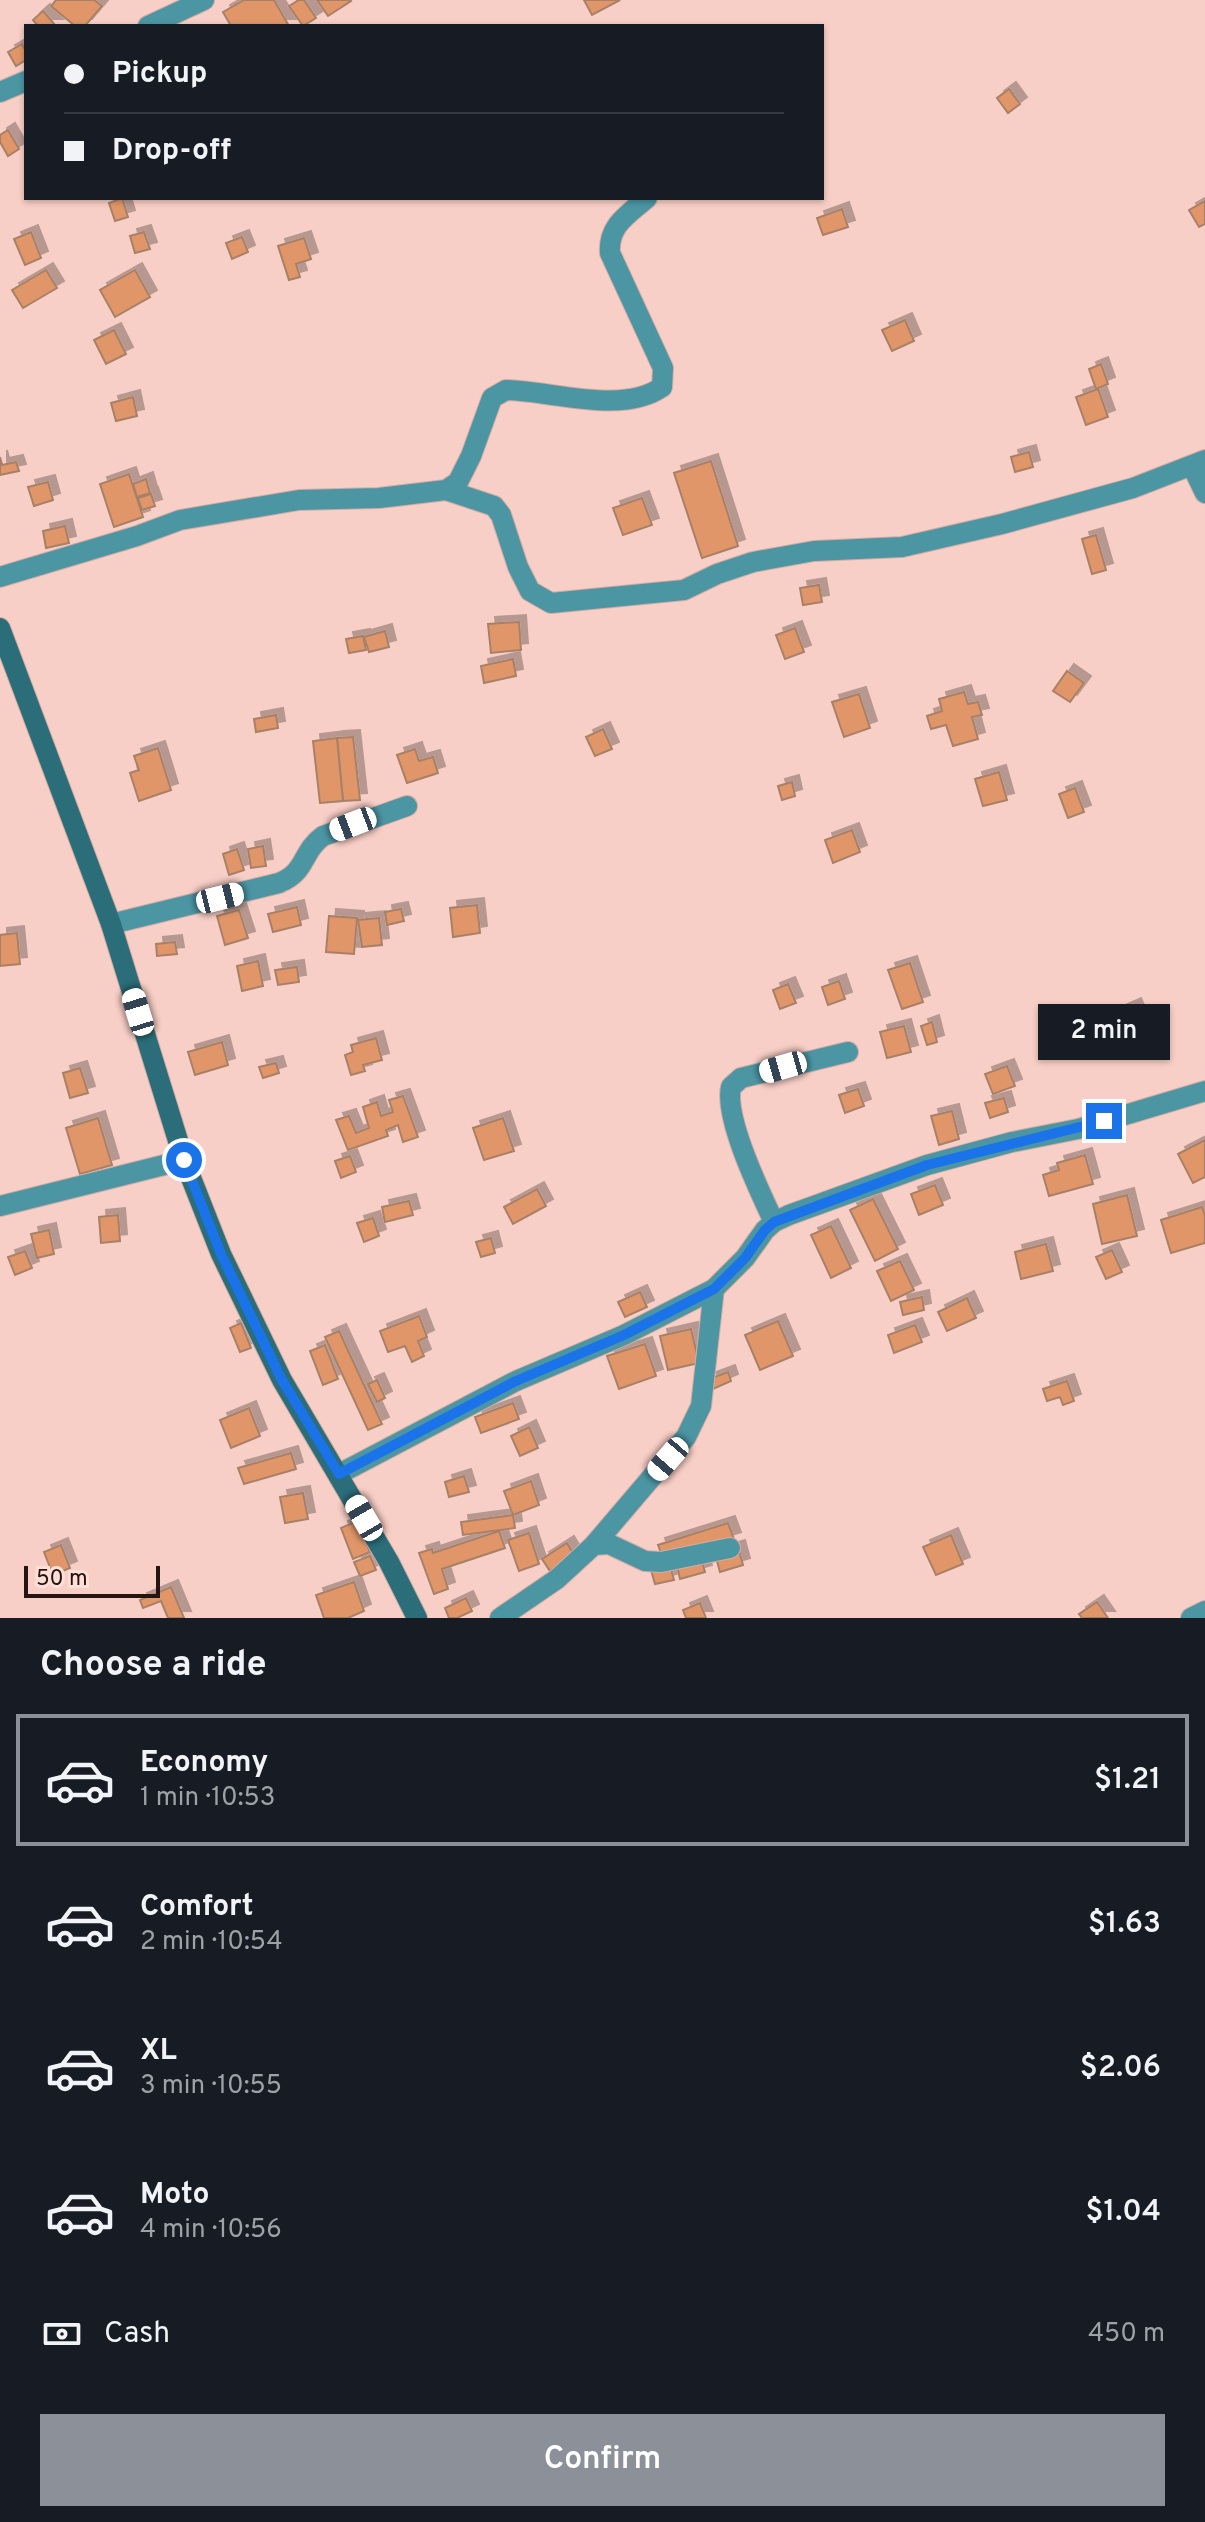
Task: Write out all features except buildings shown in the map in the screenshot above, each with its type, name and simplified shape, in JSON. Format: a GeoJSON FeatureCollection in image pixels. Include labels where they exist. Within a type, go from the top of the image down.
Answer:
{"type":"FeatureCollection","features":[{"type":"Feature","properties":{"kind":"main road"},"geometry":{"type":"LineString","coordinates":[[0,628],[111,924],[184,1160],[221,1254],[282,1380],[389,1562],[417,1618]]}},
{"type":"Feature","properties":{"kind":"street"},"geometry":{"type":"LineString","coordinates":[[152,24],[204,0]]}},
{"type":"Feature","properties":{"kind":"street"},"geometry":{"type":"LineString","coordinates":[[0,92],[24,82]]}},
{"type":"Feature","properties":{"kind":"street"},"geometry":{"type":"LineString","coordinates":[[446,490],[458,482],[492,398],[506,390],[610,400],[637,399],[662,387],[663,368],[610,253],[609,240],[616,225],[645,200]]}},
{"type":"Feature","properties":{"kind":"street"},"geometry":{"type":"LineString","coordinates":[[0,577],[180,520],[299,500],[379,498],[446,490],[494,506],[501,515],[518,567],[530,591],[551,603],[684,590],[717,574],[753,562],[814,551],[902,547],[1118,492],[1198,463],[1205,493]]}},
{"type":"Feature","properties":{"kind":"street"},"geometry":{"type":"LineString","coordinates":[[111,924],[279,883],[297,874],[313,843],[323,836],[407,806]]}},
{"type":"Feature","properties":{"kind":"street"},"geometry":{"type":"LineString","coordinates":[[774,1222],[744,1152],[729,1104],[731,1087],[741,1078],[848,1052]]}},
{"type":"Feature","properties":{"kind":"street"},"geometry":{"type":"LineString","coordinates":[[339,1474],[516,1381],[624,1335],[714,1289],[745,1258],[774,1222],[927,1165],[1012,1142],[1078,1129],[1205,1091]]}},
{"type":"Feature","properties":{"kind":"street"},"geometry":{"type":"LineString","coordinates":[[0,1206],[184,1160]]}},
{"type":"Feature","properties":{"kind":"street"},"geometry":{"type":"LineString","coordinates":[[500,1618],[557,1579],[594,1545],[686,1437],[701,1406],[714,1289]]}},
{"type":"Feature","properties":{"kind":"street"},"geometry":{"type":"LineString","coordinates":[[594,1545],[609,1544],[645,1561],[661,1562],[730,1548]]}},
{"type":"Feature","properties":{"kind":"street"},"geometry":{"type":"LineString","coordinates":[[1191,1618],[1205,1611]]}},
{"type":"Feature","properties":{"kind":"route"},"geometry":{"type":"LineString","coordinates":[[184,1160],[221,1254],[282,1380],[339,1474],[516,1381],[624,1335],[714,1289],[745,1258],[765,1230],[789,1215],[927,1165],[1104,1121]]}}]}
